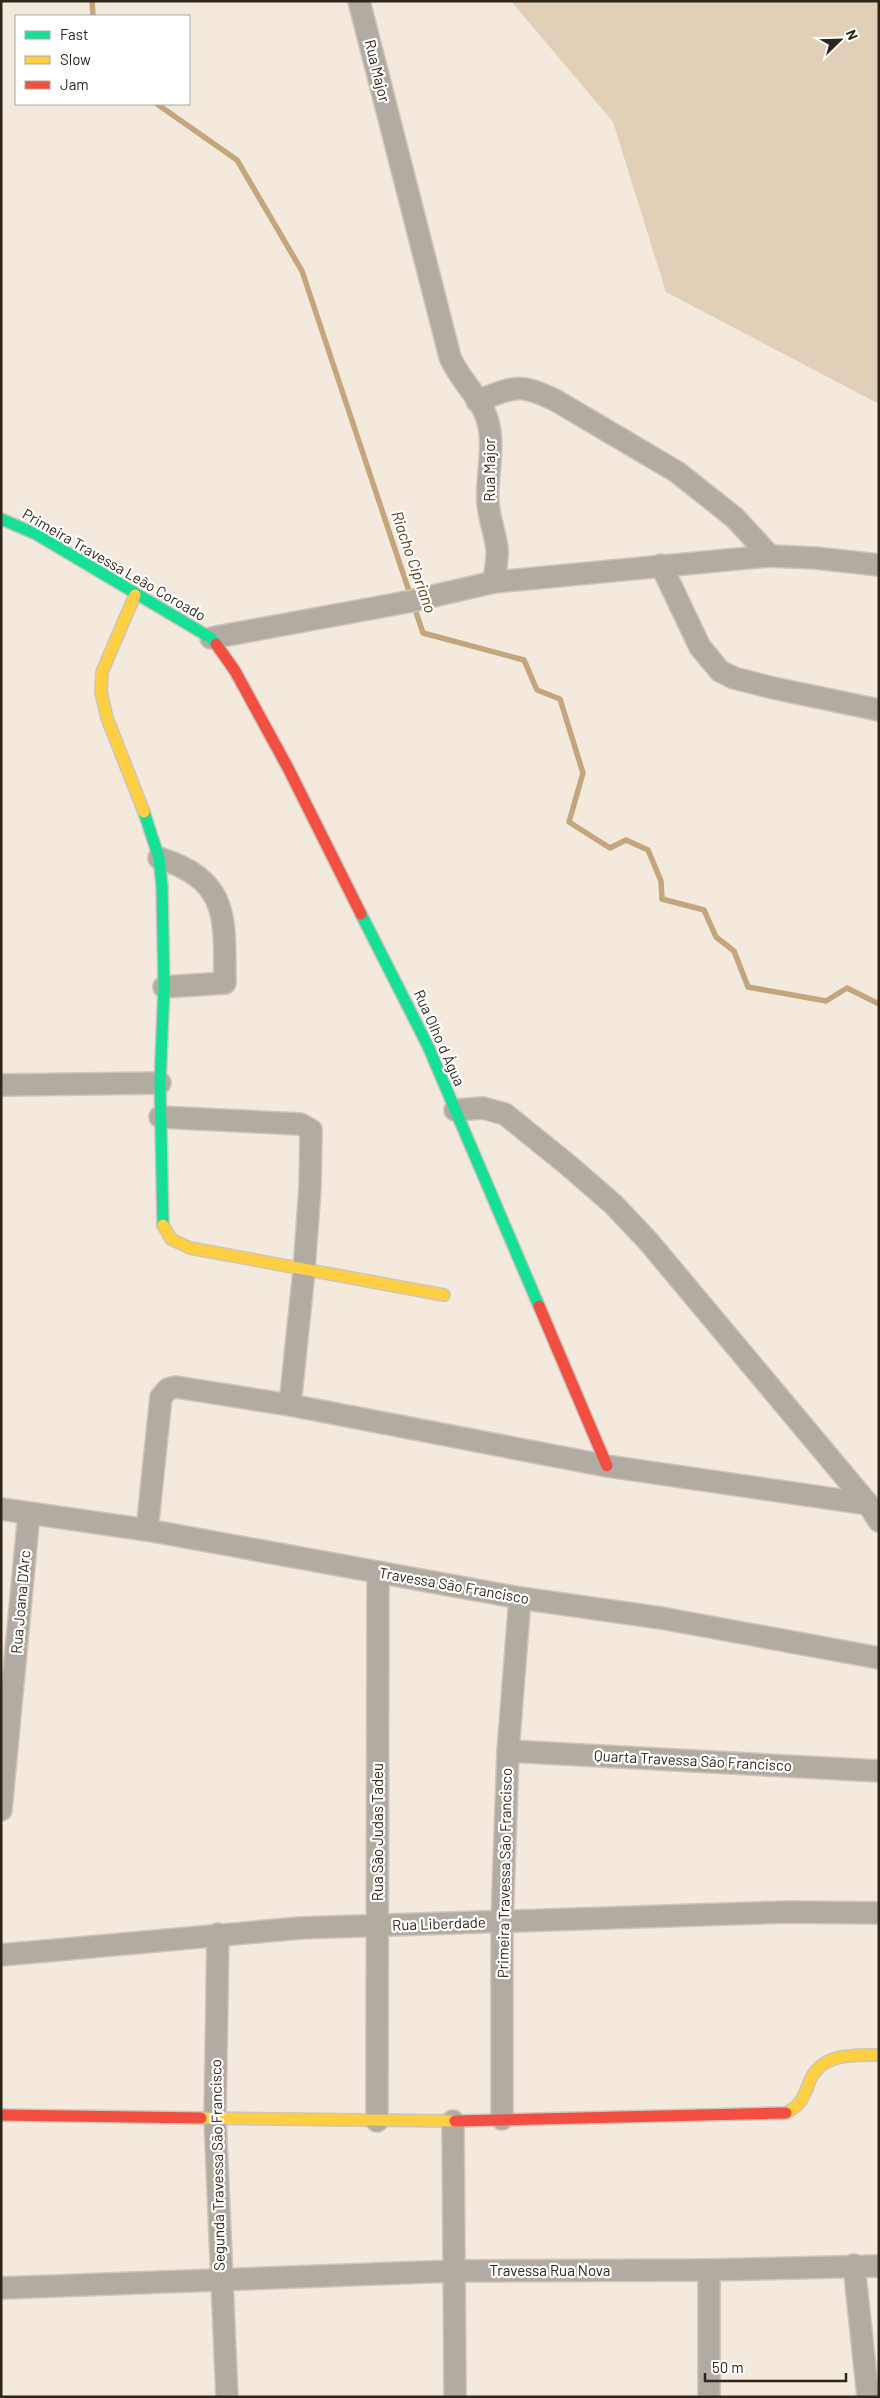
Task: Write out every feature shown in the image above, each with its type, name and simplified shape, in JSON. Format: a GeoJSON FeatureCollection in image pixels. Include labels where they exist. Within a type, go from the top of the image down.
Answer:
{"type":"FeatureCollection","features":[{"type":"Feature","properties":{"kind":"street","name":"Rua Major"},"geometry":{"type":"LineString","coordinates":[[359,1],[450,357],[456,371],[477,400],[488,421],[492,440],[488,462],[488,504],[497,550],[494,582]]}},
{"type":"Feature","properties":{"kind":"street"},"geometry":{"type":"LineString","coordinates":[[477,400],[515,386],[537,391],[555,400],[677,472],[735,518],[770,556]]}},
{"type":"Feature","properties":{"kind":"street","name":"Primeira Travessa Leão Coroado"},"geometry":{"type":"LineString","coordinates":[[1,519],[36,534],[211,638]]}},
{"type":"Feature","properties":{"kind":"street"},"geometry":{"type":"LineString","coordinates":[[211,638],[412,601],[494,582],[770,556],[815,558],[879,565]]}},
{"type":"Feature","properties":{"kind":"street"},"geometry":{"type":"LineString","coordinates":[[661,565],[700,647],[720,671],[734,678],[773,688],[879,710]]}},
{"type":"Feature","properties":{"kind":"street"},"geometry":{"type":"LineString","coordinates":[[135,594],[102,672],[101,692],[107,718],[147,820],[159,858],[162,886],[164,986],[160,1083],[162,1221],[164,1232],[174,1244],[190,1248],[304,1271],[444,1295]]}},
{"type":"Feature","properties":{"kind":"street","name":"Rua Olho d Água"},"geometry":{"type":"LineString","coordinates":[[211,638],[235,671],[288,768],[404,997],[455,1110],[607,1466]]}},
{"type":"Feature","properties":{"kind":"street"},"geometry":{"type":"LineString","coordinates":[[159,858],[190,871],[203,881],[216,896],[221,908],[224,929],[225,983],[164,986]]}},
{"type":"Feature","properties":{"kind":"street"},"geometry":{"type":"LineString","coordinates":[[3,1085],[160,1083]]}},
{"type":"Feature","properties":{"kind":"street"},"geometry":{"type":"LineString","coordinates":[[455,1110],[483,1108],[505,1114],[613,1204],[648,1241],[873,1512]]}},
{"type":"Feature","properties":{"kind":"street"},"geometry":{"type":"LineString","coordinates":[[160,1117],[300,1124],[309,1127],[312,1145],[304,1271],[290,1405]]}},
{"type":"Feature","properties":{"kind":"street"},"geometry":{"type":"LineString","coordinates":[[147,1530],[161,1398],[168,1389],[188,1388],[290,1405],[607,1466],[873,1512]]}},
{"type":"Feature","properties":{"kind":"street","name":"Travessa São Francisco"},"geometry":{"type":"LineString","coordinates":[[1,1509],[147,1530],[520,1598],[661,1618],[879,1658]]}},
{"type":"Feature","properties":{"kind":"street","name":"Rua Joana D'Arc"},"geometry":{"type":"LineString","coordinates":[[1,1810],[29,1513]]}},
{"type":"Feature","properties":{"kind":"street","name":"Rua São Judas Tadeu"},"geometry":{"type":"LineString","coordinates":[[377,2121],[378,1572]]}},
{"type":"Feature","properties":{"kind":"street","name":"Primeira Travessa São Francisco"},"geometry":{"type":"LineString","coordinates":[[502,2119],[502,1922],[508,1751],[520,1598]]}},
{"type":"Feature","properties":{"kind":"street","name":"Quarta Travessa São Francisco"},"geometry":{"type":"LineString","coordinates":[[508,1751],[879,1771]]}},
{"type":"Feature","properties":{"kind":"street","name":"Rua Liberdade"},"geometry":{"type":"LineString","coordinates":[[1,1955],[218,1934],[378,1925],[788,1912],[879,1913]]}},
{"type":"Feature","properties":{"kind":"street","name":"Segunda Travessa São Francisco"},"geometry":{"type":"LineString","coordinates":[[218,1934],[215,2119],[220,2278],[227,2397]]}},
{"type":"Feature","properties":{"kind":"street"},"geometry":{"type":"LineString","coordinates":[[1,2115],[453,2121],[783,2114],[792,2111],[800,2104],[812,2075],[826,2061],[854,2055],[879,2055]]}},
{"type":"Feature","properties":{"kind":"street"},"geometry":{"type":"LineString","coordinates":[[453,2121],[455,2397]]}},
{"type":"Feature","properties":{"kind":"street"},"geometry":{"type":"LineString","coordinates":[[854,2265],[868,2397]]}},
{"type":"Feature","properties":{"kind":"street","name":"Travessa Rua Nova"},"geometry":{"type":"LineString","coordinates":[[1,2288],[220,2278],[454,2271],[709,2270],[854,2265],[879,2266]]}},
{"type":"Feature","properties":{"kind":"street"},"geometry":{"type":"LineString","coordinates":[[709,2270],[709,2397]]}},
{"type":"Feature","properties":{"kind":"shaded area"},"geometry":{"type":"Polygon","coordinates":[[[511,1],[879,1],[879,404],[666,292],[613,122],[511,1]]]}},
{"type":"Feature","properties":{"kind":"waterway","name":"Riacho Cipriano"},"geometry":{"type":"LineString","coordinates":[[92,1],[93,15]]}},
{"type":"Feature","properties":{"kind":"waterway","name":"Riacho Cipriano"},"geometry":{"type":"LineString","coordinates":[[158,105],[237,160],[302,271],[423,633],[524,660],[537,690],[560,699],[583,773],[569,822],[610,848],[626,840],[648,850],[661,881],[662,899],[704,910],[716,937],[734,951],[748,987],[826,1001],[847,988],[879,1004]]}},
{"type":"Feature","properties":{"kind":"traffic: fast"},"geometry":{"type":"LineString","coordinates":[[1,519],[36,534],[211,638],[216,644]]}},
{"type":"Feature","properties":{"kind":"traffic: fast"},"geometry":{"type":"LineString","coordinates":[[144,812],[159,858],[162,886],[164,987],[160,1083],[163,1225]]}},
{"type":"Feature","properties":{"kind":"traffic: fast"},"geometry":{"type":"LineString","coordinates":[[361,914],[428,1046],[539,1306]]}},
{"type":"Feature","properties":{"kind":"traffic: slow"},"geometry":{"type":"LineString","coordinates":[[135,595],[102,672],[101,692],[107,718],[144,812]]}},
{"type":"Feature","properties":{"kind":"traffic: slow"},"geometry":{"type":"LineString","coordinates":[[163,1225],[171,1239],[190,1248],[444,1295]]}},
{"type":"Feature","properties":{"kind":"traffic: slow"},"geometry":{"type":"LineString","coordinates":[[786,2113],[798,2104],[803,2097],[814,2073],[829,2061],[847,2056],[879,2055]]}},
{"type":"Feature","properties":{"kind":"traffic: slow"},"geometry":{"type":"LineString","coordinates":[[201,2118],[455,2121]]}},
{"type":"Feature","properties":{"kind":"traffic: jam"},"geometry":{"type":"LineString","coordinates":[[216,644],[235,671],[288,768],[361,914]]}},
{"type":"Feature","properties":{"kind":"traffic: jam"},"geometry":{"type":"LineString","coordinates":[[539,1306],[607,1466]]}},
{"type":"Feature","properties":{"kind":"traffic: jam"},"geometry":{"type":"LineString","coordinates":[[455,2121],[786,2113]]}},
{"type":"Feature","properties":{"kind":"traffic: jam"},"geometry":{"type":"LineString","coordinates":[[1,2115],[201,2118]]}}]}
